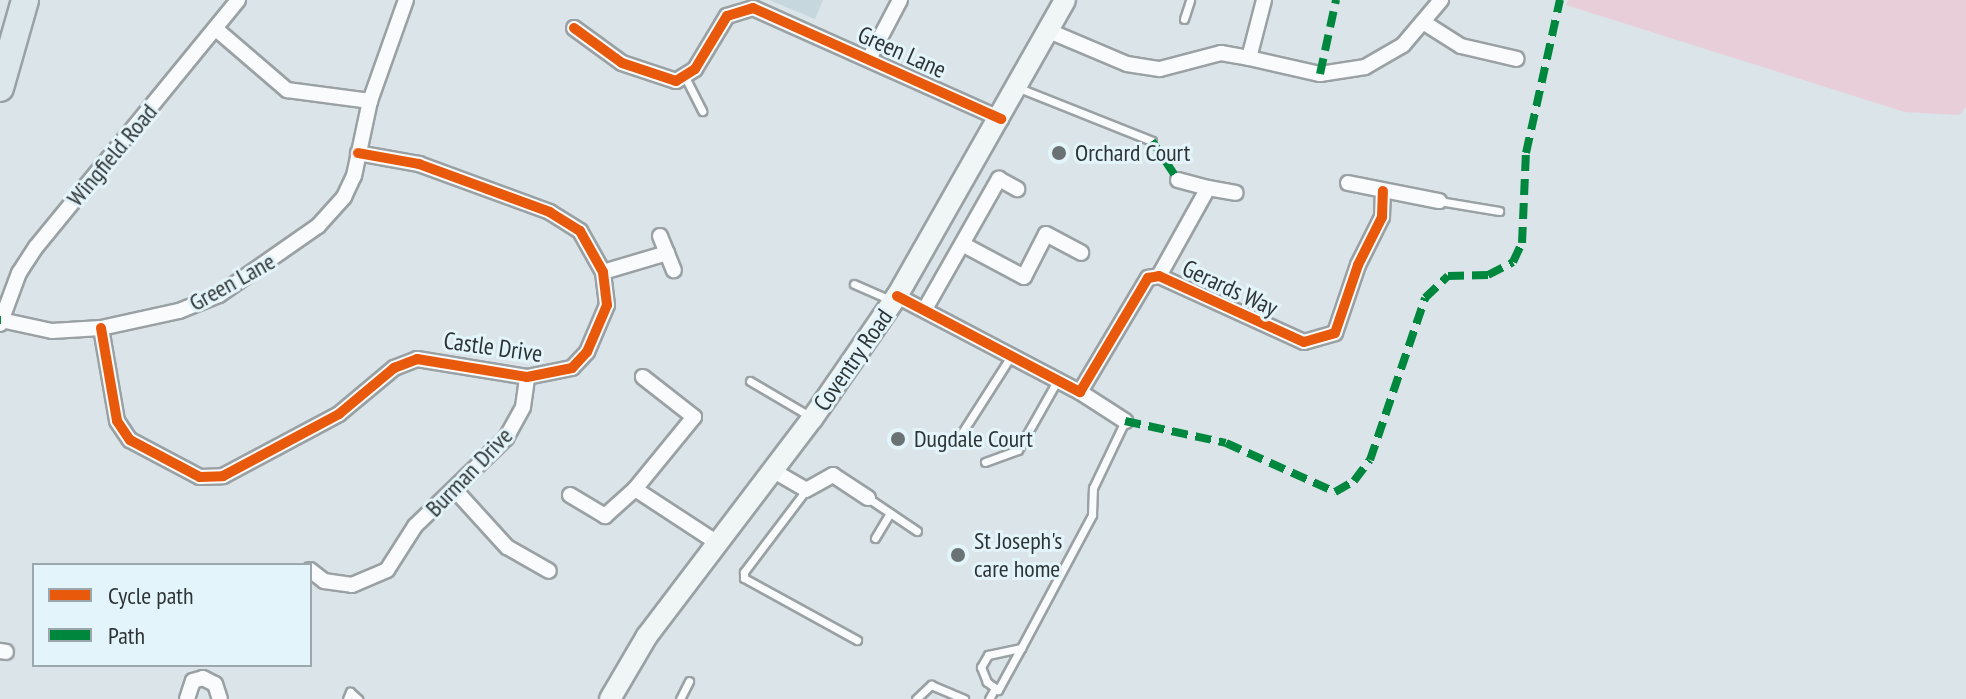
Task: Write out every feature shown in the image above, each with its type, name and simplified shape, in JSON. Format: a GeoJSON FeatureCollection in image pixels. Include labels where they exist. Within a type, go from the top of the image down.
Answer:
{"type":"FeatureCollection","features":[{"type":"Feature","properties":{"kind":"highway"},"geometry":{"type":"LineString","coordinates":[[0,88],[25,0]]}},
{"type":"Feature","properties":{"kind":"main road","name":"Coventry Road"},"geometry":{"type":"LineString","coordinates":[[610,699],[647,636],[812,419],[896,299],[1019,88],[1065,0]]}},
{"type":"Feature","properties":{"kind":"street","name":"Wingfield Road"},"geometry":{"type":"LineString","coordinates":[[0,322],[19,273],[36,247],[238,0]]}},
{"type":"Feature","properties":{"kind":"street","name":"Green Lane"},"geometry":{"type":"LineString","coordinates":[[0,322],[52,331],[101,328],[193,306],[281,255],[344,197],[370,101],[406,0]]}},
{"type":"Feature","properties":{"kind":"street"},"geometry":{"type":"LineString","coordinates":[[869,59],[900,0]]}},
{"type":"Feature","properties":{"kind":"street"},"geometry":{"type":"LineString","coordinates":[[1249,58],[1264,0]]}},
{"type":"Feature","properties":{"kind":"street"},"geometry":{"type":"LineString","coordinates":[[1049,31],[1127,64],[1160,69],[1221,53],[1320,74],[1365,67],[1403,45],[1441,0]]}},
{"type":"Feature","properties":{"kind":"street","name":"Green Lane"},"geometry":{"type":"LineString","coordinates":[[686,79],[727,16],[741,8],[753,8],[1001,119]]}},
{"type":"Feature","properties":{"kind":"street"},"geometry":{"type":"LineString","coordinates":[[1423,22],[1461,46],[1517,59]]}},
{"type":"Feature","properties":{"kind":"street"},"geometry":{"type":"LineString","coordinates":[[574,28],[593,46],[640,72],[686,79]]}},
{"type":"Feature","properties":{"kind":"street"},"geometry":{"type":"LineString","coordinates":[[216,29],[287,90],[370,101]]}},
{"type":"Feature","properties":{"kind":"street"},"geometry":{"type":"LineString","coordinates":[[593,46],[606,33]]}},
{"type":"Feature","properties":{"kind":"street","name":"Castle Drive"},"geometry":{"type":"LineString","coordinates":[[101,328],[117,421],[130,440],[200,477],[223,476],[326,421],[394,368],[417,359],[436,358],[527,377],[557,374],[587,352],[607,305],[603,272],[580,231],[550,212],[419,164],[358,153]]}},
{"type":"Feature","properties":{"kind":"street"},"geometry":{"type":"LineString","coordinates":[[925,309],[999,179],[1017,189]]}},
{"type":"Feature","properties":{"kind":"street"},"geometry":{"type":"LineString","coordinates":[[1178,180],[1236,193]]}},
{"type":"Feature","properties":{"kind":"street"},"geometry":{"type":"LineString","coordinates":[[1348,183],[1439,201]]}},
{"type":"Feature","properties":{"kind":"street"},"geometry":{"type":"LineString","coordinates":[[1159,276],[1208,188]]}},
{"type":"Feature","properties":{"kind":"street","name":"Gerards Way"},"geometry":{"type":"LineString","coordinates":[[1080,392],[1148,278],[1159,276],[1287,337],[1304,342],[1326,339],[1335,333],[1358,265],[1374,240],[1383,191]]}},
{"type":"Feature","properties":{"kind":"street"},"geometry":{"type":"LineString","coordinates":[[964,245],[1024,277],[1046,234],[1081,253]]}},
{"type":"Feature","properties":{"kind":"street"},"geometry":{"type":"LineString","coordinates":[[660,236],[674,270]]}},
{"type":"Feature","properties":{"kind":"street"},"geometry":{"type":"LineString","coordinates":[[603,272],[667,253]]}},
{"type":"Feature","properties":{"kind":"street"},"geometry":{"type":"LineString","coordinates":[[896,299],[925,309],[1080,392],[1125,421]]}},
{"type":"Feature","properties":{"kind":"street","name":"Burman Drive"},"geometry":{"type":"LineString","coordinates":[[312,572],[324,581],[352,585],[370,580],[387,570],[415,526],[456,491],[518,421],[527,377]]}},
{"type":"Feature","properties":{"kind":"street"},"geometry":{"type":"LineString","coordinates":[[570,495],[605,516],[635,489],[694,417],[643,377]]}},
{"type":"Feature","properties":{"kind":"street"},"geometry":{"type":"LineString","coordinates":[[772,470],[806,490],[833,475],[868,498]]}},
{"type":"Feature","properties":{"kind":"street"},"geometry":{"type":"LineString","coordinates":[[635,489],[716,542]]}},
{"type":"Feature","properties":{"kind":"street"},"geometry":{"type":"LineString","coordinates":[[456,491],[507,547],[549,571]]}},
{"type":"Feature","properties":{"kind":"street"},"geometry":{"type":"LineString","coordinates":[[187,699],[193,681],[203,678],[215,684],[220,699]]}},
{"type":"Feature","properties":{"kind":"lane"},"geometry":{"type":"LineString","coordinates":[[1184,19],[1190,0]]}},
{"type":"Feature","properties":{"kind":"lane"},"geometry":{"type":"LineString","coordinates":[[686,79],[702,111]]}},
{"type":"Feature","properties":{"kind":"lane"},"geometry":{"type":"LineString","coordinates":[[1019,88],[1152,141]]}},
{"type":"Feature","properties":{"kind":"lane"},"geometry":{"type":"LineString","coordinates":[[1439,201],[1499,211]]}},
{"type":"Feature","properties":{"kind":"lane"},"geometry":{"type":"LineString","coordinates":[[854,284],[896,299]]}},
{"type":"Feature","properties":{"kind":"lane"},"geometry":{"type":"LineString","coordinates":[[958,439],[1011,356]]}},
{"type":"Feature","properties":{"kind":"lane"},"geometry":{"type":"LineString","coordinates":[[750,381],[812,419]]}},
{"type":"Feature","properties":{"kind":"lane"},"geometry":{"type":"LineString","coordinates":[[985,462],[1018,450],[1057,381]]}},
{"type":"Feature","properties":{"kind":"lane"},"geometry":{"type":"LineString","coordinates":[[989,699],[1012,671],[1021,648],[1092,515],[1093,488],[1125,421]]}},
{"type":"Feature","properties":{"kind":"lane"},"geometry":{"type":"LineString","coordinates":[[806,490],[744,572],[744,578],[857,640]]}},
{"type":"Feature","properties":{"kind":"lane"},"geometry":{"type":"LineString","coordinates":[[868,498],[917,531]]}},
{"type":"Feature","properties":{"kind":"lane"},"geometry":{"type":"LineString","coordinates":[[875,538],[890,513]]}},
{"type":"Feature","properties":{"kind":"lane"},"geometry":{"type":"LineString","coordinates":[[995,688],[981,667],[988,655],[1021,648]]}},
{"type":"Feature","properties":{"kind":"lane"},"geometry":{"type":"LineString","coordinates":[[680,699],[689,681]]}},
{"type":"Feature","properties":{"kind":"lane"},"geometry":{"type":"LineString","coordinates":[[916,699],[931,685],[964,699]]}},
{"type":"Feature","properties":{"kind":"lane"},"geometry":{"type":"LineString","coordinates":[[347,699],[350,692],[358,699]]}},
{"type":"Feature","properties":{"kind":"shaded area"},"geometry":{"type":"Polygon","coordinates":[[[769,0],[823,0],[815,19],[769,0]]]}},
{"type":"Feature","properties":{"kind":"shaded area"},"geometry":{"type":"Polygon","coordinates":[[[1568,0],[1966,0],[1966,107],[1959,115],[1905,112],[1566,5],[1568,0]]]}},
{"type":"Feature","properties":{"kind":"marked path"},"geometry":{"type":"LineString","coordinates":[[1320,74],[1336,0]]}},
{"type":"Feature","properties":{"kind":"marked path"},"geometry":{"type":"LineString","coordinates":[[1125,421],[1226,443],[1335,492],[1354,481],[1370,460],[1425,298],[1448,276],[1488,275],[1513,262],[1522,243],[1526,153],[1560,0]]}},
{"type":"Feature","properties":{"kind":"marked path"},"geometry":{"type":"LineString","coordinates":[[1152,141],[1178,180]]}},
{"type":"Feature","properties":{"kind":"cycle path"},"geometry":{"type":"LineString","coordinates":[[574,28],[622,63],[676,81],[695,69],[727,16],[753,8],[1001,119]]}},
{"type":"Feature","properties":{"kind":"cycle path"},"geometry":{"type":"LineString","coordinates":[[101,328],[117,421],[130,440],[200,477],[223,476],[339,414],[394,368],[417,359],[527,377],[572,368],[587,352],[607,305],[603,272],[580,231],[550,212],[419,164],[358,153]]}},
{"type":"Feature","properties":{"kind":"cycle path"},"geometry":{"type":"LineString","coordinates":[[897,296],[1080,392],[1148,278],[1159,276],[1304,342],[1335,333],[1358,265],[1382,217],[1383,191]]}},
{"type":"Feature","properties":{"kind":"place","name":"Orchard Court"},"geometry":{"type":"Point","coordinates":[1059,153]}},
{"type":"Feature","properties":{"kind":"place","name":"Dugdale Court"},"geometry":{"type":"Point","coordinates":[898,439]}},
{"type":"Feature","properties":{"kind":"place","name":"St Joseph's care home"},"geometry":{"type":"Point","coordinates":[958,555]}}]}
